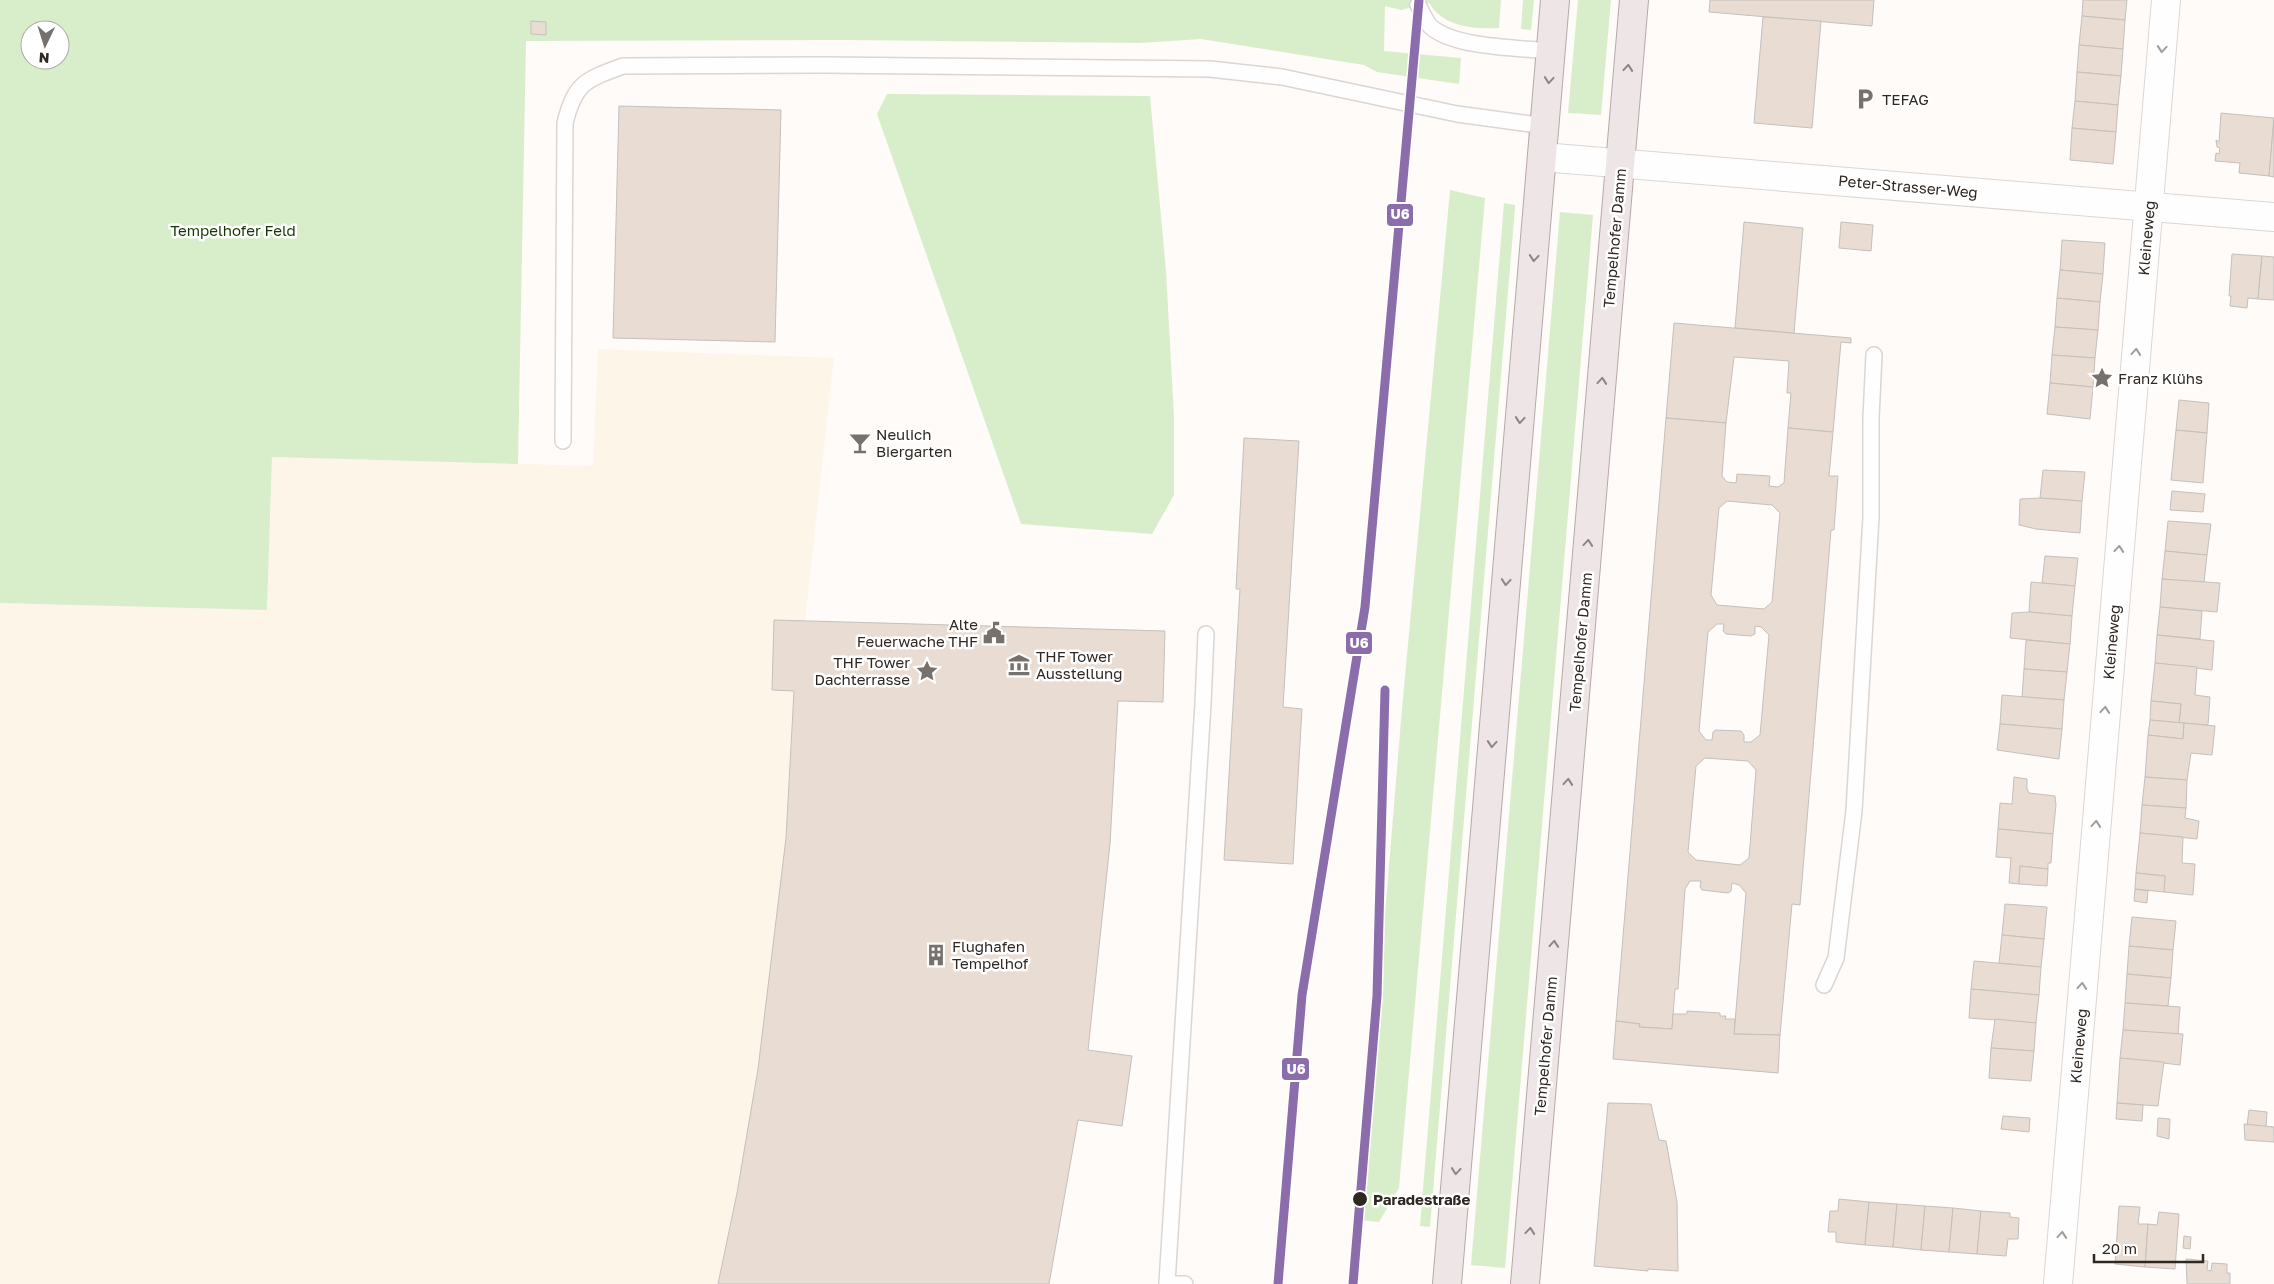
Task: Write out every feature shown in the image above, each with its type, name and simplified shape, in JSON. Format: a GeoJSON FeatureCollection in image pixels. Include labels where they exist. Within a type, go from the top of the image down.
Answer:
{"type":"FeatureCollection","features":[{"type":"Feature","properties":{"kind":"main road"},"geometry":{"type":"LineString","coordinates":[[1447,1284],[1555,0]]}},
{"type":"Feature","properties":{"kind":"main road","name":"Tempelhofer Damm"},"geometry":{"type":"LineString","coordinates":[[1525,1284],[1634,0]]}},
{"type":"Feature","properties":{"kind":"street","name":"Kleineweg"},"geometry":{"type":"LineString","coordinates":[[2058,1284],[2166,0]]}},
{"type":"Feature","properties":{"kind":"street","name":"Peter-Strasser-Weg"},"geometry":{"type":"LineString","coordinates":[[1542,157],[2274,217]]}},
{"type":"Feature","properties":{"kind":"lane"},"geometry":{"type":"LineString","coordinates":[[1418,5],[1429,25],[1443,35],[1461,42],[1551,51]]}},
{"type":"Feature","properties":{"kind":"lane"},"geometry":{"type":"LineString","coordinates":[[563,441],[564,123],[571,98],[592,77],[623,66],[824,64],[1210,69],[1282,77],[1457,114],[1545,126]]}},
{"type":"Feature","properties":{"kind":"lane"},"geometry":{"type":"LineString","coordinates":[[1824,985],[1836,958],[1854,811],[1871,517],[1870,418],[1874,354]]}},
{"type":"Feature","properties":{"kind":"lane"},"geometry":{"type":"LineString","coordinates":[[1185,1284],[1167,1283],[1206,634]]}},
{"type":"Feature","properties":{"kind":"shaded area"},"geometry":{"type":"Polygon","coordinates":[[[598,349],[834,358],[805,621],[774,620],[772,690],[794,691],[786,838],[758,1069],[737,1193],[718,1284],[0,1284],[0,603],[267,610],[272,457],[593,466],[598,349]]]}},
{"type":"Feature","properties":{"kind":"green space","name":"Tempelhofer Feld"},"geometry":{"type":"Polygon","coordinates":[[[0,0],[1501,0],[1499,28],[1469,27],[1451,22],[1435,11],[1429,3],[1401,10],[1385,6],[1384,51],[1461,58],[1459,84],[1377,72],[1364,65],[1201,39],[1139,43],[844,40],[526,41],[518,464],[272,457],[267,610],[0,603],[0,0]]]}},
{"type":"Feature","properties":{"kind":"green space"},"geometry":{"type":"Polygon","coordinates":[[[1523,0],[1534,0],[1531,30],[1521,29],[1523,0]]]}},
{"type":"Feature","properties":{"kind":"green space"},"geometry":{"type":"Polygon","coordinates":[[[1578,0],[1611,0],[1601,115],[1568,113],[1578,0]]]}},
{"type":"Feature","properties":{"kind":"green space"},"geometry":{"type":"Polygon","coordinates":[[[887,94],[1150,96],[1166,271],[1174,417],[1174,495],[1152,534],[1021,524],[877,114],[887,94]]]}},
{"type":"Feature","properties":{"kind":"green space"},"geometry":{"type":"Polygon","coordinates":[[[1450,190],[1485,198],[1399,1188],[1379,1222],[1360,1220],[1401,720],[1450,190]]]}},
{"type":"Feature","properties":{"kind":"green space"},"geometry":{"type":"Polygon","coordinates":[[[1504,203],[1515,205],[1515,208],[1430,1227],[1420,1226],[1504,203]]]}},
{"type":"Feature","properties":{"kind":"green space"},"geometry":{"type":"Polygon","coordinates":[[[1560,212],[1593,215],[1505,1268],[1471,1265],[1560,212]]]}},
{"type":"Feature","properties":{"kind":"building"},"geometry":{"type":"Polygon","coordinates":[[[1710,0],[1874,0],[1872,26],[1709,12],[1710,0]]]}},
{"type":"Feature","properties":{"kind":"building"},"geometry":{"type":"Polygon","coordinates":[[[2083,0],[2127,0],[2125,20],[2082,16],[2083,0]]]}},
{"type":"Feature","properties":{"kind":"building"},"geometry":{"type":"Polygon","coordinates":[[[2082,16],[2125,20],[2123,49],[2079,45],[2082,16]]]}},
{"type":"Feature","properties":{"kind":"building"},"geometry":{"type":"Polygon","coordinates":[[[1763,17],[1821,21],[1812,128],[1754,123],[1763,17]]]}},
{"type":"Feature","properties":{"kind":"building"},"geometry":{"type":"Polygon","coordinates":[[[531,21],[546,22],[546,35],[531,34],[531,21]]]}},
{"type":"Feature","properties":{"kind":"building"},"geometry":{"type":"Polygon","coordinates":[[[2079,45],[2123,49],[2121,76],[2077,72],[2079,45]]]}},
{"type":"Feature","properties":{"kind":"building"},"geometry":{"type":"Polygon","coordinates":[[[2077,72],[2121,76],[2118,105],[2075,101],[2077,72]]]}},
{"type":"Feature","properties":{"kind":"building"},"geometry":{"type":"Polygon","coordinates":[[[2075,101],[2118,105],[2116,132],[2072,128],[2075,101]]]}},
{"type":"Feature","properties":{"kind":"building"},"geometry":{"type":"Polygon","coordinates":[[[619,106],[781,110],[775,342],[613,338],[619,106]]]}},
{"type":"Feature","properties":{"kind":"building"},"geometry":{"type":"Polygon","coordinates":[[[2221,113],[2274,118],[2269,176],[2239,173],[2240,163],[2215,161],[2216,153],[2219,154],[2220,148],[2217,147],[2216,140],[2219,142],[2221,113]]]}},
{"type":"Feature","properties":{"kind":"building"},"geometry":{"type":"Polygon","coordinates":[[[2274,118],[2274,177],[2269,176],[2274,118]]]}},
{"type":"Feature","properties":{"kind":"building"},"geometry":{"type":"Polygon","coordinates":[[[2072,128],[2116,132],[2113,164],[2070,160],[2072,128]]]}},
{"type":"Feature","properties":{"kind":"building"},"geometry":{"type":"Polygon","coordinates":[[[1744,222],[1803,228],[1794,333],[1735,328],[1744,222]]]}},
{"type":"Feature","properties":{"kind":"building"},"geometry":{"type":"Polygon","coordinates":[[[1841,222],[1873,225],[1871,251],[1839,248],[1841,222]]]}},
{"type":"Feature","properties":{"kind":"building"},"geometry":{"type":"Polygon","coordinates":[[[2062,240],[2105,243],[2103,274],[2060,270],[2062,240]]]}},
{"type":"Feature","properties":{"kind":"building"},"geometry":{"type":"Polygon","coordinates":[[[2232,254],[2262,256],[2258,299],[2248,298],[2247,308],[2230,306],[2232,254]]]}},
{"type":"Feature","properties":{"kind":"building"},"geometry":{"type":"Polygon","coordinates":[[[2262,256],[2274,257],[2274,300],[2258,299],[2262,256]]]}},
{"type":"Feature","properties":{"kind":"building"},"geometry":{"type":"Polygon","coordinates":[[[2060,270],[2103,274],[2100,302],[2057,298],[2060,270]]]}},
{"type":"Feature","properties":{"kind":"building"},"geometry":{"type":"Polygon","coordinates":[[[2057,298],[2100,302],[2098,330],[2055,327],[2057,298]]]}},
{"type":"Feature","properties":{"kind":"building"},"geometry":{"type":"Polygon","coordinates":[[[1674,323],[1851,338],[1851,343],[1841,342],[1833,432],[1788,428],[1791,393],[1787,393],[1789,361],[1734,357],[1726,423],[1666,418],[1674,323]]]}},
{"type":"Feature","properties":{"kind":"building"},"geometry":{"type":"Polygon","coordinates":[[[2055,327],[2098,330],[2095,358],[2052,355],[2055,327]]]}},
{"type":"Feature","properties":{"kind":"building"},"geometry":{"type":"Polygon","coordinates":[[[2052,355],[2095,358],[2093,387],[2050,383],[2052,355]]]}},
{"type":"Feature","properties":{"kind":"building"},"geometry":{"type":"Polygon","coordinates":[[[2050,383],[2093,387],[2090,419],[2047,414],[2050,383]]]}},
{"type":"Feature","properties":{"kind":"building"},"geometry":{"type":"Polygon","coordinates":[[[2179,400],[2209,403],[2207,433],[2176,430],[2179,400]]]}},
{"type":"Feature","properties":{"kind":"building"},"geometry":{"type":"Polygon","coordinates":[[[1666,418],[1726,423],[1722,476],[1727,482],[1736,483],[1737,474],[1770,476],[1769,486],[1778,487],[1784,483],[1788,428],[1833,432],[1829,476],[1838,476],[1834,530],[1831,530],[1800,905],[1792,904],[1780,1035],[1734,1034],[1746,893],[1739,885],[1732,883],[1731,891],[1728,893],[1702,890],[1700,887],[1701,881],[1690,881],[1685,889],[1678,989],[1675,989],[1672,1029],[1639,1027],[1640,1024],[1616,1021],[1666,418]],[[1727,501],[1719,508],[1711,595],[1717,605],[1764,609],[1772,602],[1780,513],[1772,505],[1727,501]],[[1717,624],[1708,632],[1699,731],[1706,740],[1712,740],[1713,732],[1716,730],[1741,731],[1744,735],[1744,742],[1751,742],[1760,735],[1769,635],[1761,627],[1755,626],[1755,634],[1751,636],[1726,634],[1723,631],[1724,624],[1717,624]],[[1705,758],[1696,766],[1688,852],[1696,860],[1740,865],[1749,858],[1756,770],[1748,761],[1705,758]]]}},
{"type":"Feature","properties":{"kind":"building"},"geometry":{"type":"Polygon","coordinates":[[[2176,430],[2207,433],[2203,483],[2171,480],[2176,430]]]}},
{"type":"Feature","properties":{"kind":"building"},"geometry":{"type":"Polygon","coordinates":[[[1244,438],[1299,441],[1283,707],[1302,709],[1293,864],[1224,860],[1240,589],[1236,589],[1244,438]]]}},
{"type":"Feature","properties":{"kind":"building"},"geometry":{"type":"Polygon","coordinates":[[[2043,470],[2085,472],[2082,501],[2040,498],[2043,470]]]}},
{"type":"Feature","properties":{"kind":"building"},"geometry":{"type":"Polygon","coordinates":[[[2172,491],[2205,494],[2203,512],[2170,510],[2172,491]]]}},
{"type":"Feature","properties":{"kind":"building"},"geometry":{"type":"Polygon","coordinates":[[[2040,498],[2082,501],[2080,533],[2036,529],[2019,525],[2020,499],[2040,498]]]}},
{"type":"Feature","properties":{"kind":"building"},"geometry":{"type":"Polygon","coordinates":[[[2168,521],[2211,524],[2207,555],[2165,551],[2168,521]]]}},
{"type":"Feature","properties":{"kind":"building"},"geometry":{"type":"Polygon","coordinates":[[[2165,551],[2207,555],[2204,583],[2162,579],[2165,551]]]}},
{"type":"Feature","properties":{"kind":"building"},"geometry":{"type":"Polygon","coordinates":[[[2045,556],[2078,558],[2075,586],[2042,583],[2045,556]]]}},
{"type":"Feature","properties":{"kind":"building"},"geometry":{"type":"Polygon","coordinates":[[[2162,579],[2220,583],[2217,612],[2160,607],[2162,579]]]}},
{"type":"Feature","properties":{"kind":"building"},"geometry":{"type":"Polygon","coordinates":[[[2031,582],[2075,586],[2072,616],[2029,612],[2031,582]]]}},
{"type":"Feature","properties":{"kind":"building"},"geometry":{"type":"Polygon","coordinates":[[[2160,607],[2202,611],[2200,639],[2157,635],[2160,607]]]}},
{"type":"Feature","properties":{"kind":"building"},"geometry":{"type":"Polygon","coordinates":[[[2029,612],[2072,616],[2070,644],[2010,638],[2012,613],[2029,612]]]}},
{"type":"Feature","properties":{"kind":"building","name":"Flughafen Tempelhof"},"geometry":{"type":"Polygon","coordinates":[[[774,620],[1165,631],[1163,702],[1118,701],[1110,844],[1088,1050],[1132,1056],[1122,1126],[1078,1120],[1049,1284],[718,1284],[737,1193],[758,1069],[786,838],[794,691],[772,690],[774,620]]]}},
{"type":"Feature","properties":{"kind":"building"},"geometry":{"type":"Polygon","coordinates":[[[2157,635],[2214,641],[2212,670],[2155,663],[2157,635]]]}},
{"type":"Feature","properties":{"kind":"building"},"geometry":{"type":"Polygon","coordinates":[[[2026,640],[2070,644],[2067,672],[2024,669],[2026,640]]]}},
{"type":"Feature","properties":{"kind":"building"},"geometry":{"type":"Polygon","coordinates":[[[2155,663],[2197,667],[2195,695],[2210,697],[2208,725],[2179,723],[2181,704],[2151,701],[2155,663]]]}},
{"type":"Feature","properties":{"kind":"building"},"geometry":{"type":"Polygon","coordinates":[[[2024,669],[2067,672],[2064,700],[2022,697],[2024,669]]]}},
{"type":"Feature","properties":{"kind":"building"},"geometry":{"type":"Polygon","coordinates":[[[2002,695],[2064,700],[2062,729],[2000,724],[2002,695]]]}},
{"type":"Feature","properties":{"kind":"building"},"geometry":{"type":"Polygon","coordinates":[[[2151,701],[2181,704],[2179,723],[2150,720],[2151,701]]]}},
{"type":"Feature","properties":{"kind":"building"},"geometry":{"type":"Polygon","coordinates":[[[2150,720],[2184,723],[2183,739],[2148,735],[2150,720]]]}},
{"type":"Feature","properties":{"kind":"building"},"geometry":{"type":"Polygon","coordinates":[[[2184,723],[2215,726],[2212,755],[2191,753],[2187,780],[2145,777],[2148,735],[2183,739],[2184,723]]]}},
{"type":"Feature","properties":{"kind":"building"},"geometry":{"type":"Polygon","coordinates":[[[2000,724],[2062,729],[2059,759],[1997,750],[2000,724]]]}},
{"type":"Feature","properties":{"kind":"building"},"geometry":{"type":"Polygon","coordinates":[[[2014,777],[2027,779],[2029,793],[2055,796],[2053,834],[1998,829],[2000,803],[2012,804],[2014,777]]]}},
{"type":"Feature","properties":{"kind":"building"},"geometry":{"type":"Polygon","coordinates":[[[2145,777],[2187,780],[2186,808],[2142,805],[2145,777]]]}},
{"type":"Feature","properties":{"kind":"building"},"geometry":{"type":"Polygon","coordinates":[[[2142,805],[2186,808],[2185,818],[2199,821],[2197,839],[2140,833],[2142,805]]]}},
{"type":"Feature","properties":{"kind":"building"},"geometry":{"type":"Polygon","coordinates":[[[1998,829],[2053,834],[2051,863],[2048,863],[2048,869],[2020,866],[2019,884],[2009,883],[2011,858],[1996,857],[1998,829]]]}},
{"type":"Feature","properties":{"kind":"building"},"geometry":{"type":"Polygon","coordinates":[[[2140,833],[2183,837],[2182,863],[2195,864],[2193,895],[2164,892],[2165,876],[2136,873],[2140,833]]]}},
{"type":"Feature","properties":{"kind":"building"},"geometry":{"type":"Polygon","coordinates":[[[2020,866],[2048,869],[2047,886],[2019,884],[2020,866]]]}},
{"type":"Feature","properties":{"kind":"building"},"geometry":{"type":"Polygon","coordinates":[[[2136,873],[2165,876],[2164,892],[2135,889],[2136,873]]]}},
{"type":"Feature","properties":{"kind":"building"},"geometry":{"type":"Polygon","coordinates":[[[2135,889],[2148,891],[2147,903],[2134,901],[2135,889]]]}},
{"type":"Feature","properties":{"kind":"building"},"geometry":{"type":"Polygon","coordinates":[[[2005,904],[2047,907],[2044,939],[2002,935],[2005,904]]]}},
{"type":"Feature","properties":{"kind":"building"},"geometry":{"type":"Polygon","coordinates":[[[2132,917],[2176,921],[2173,950],[2129,946],[2132,917]]]}},
{"type":"Feature","properties":{"kind":"building"},"geometry":{"type":"Polygon","coordinates":[[[2002,935],[2044,939],[2041,967],[1999,963],[2002,935]]]}},
{"type":"Feature","properties":{"kind":"building"},"geometry":{"type":"Polygon","coordinates":[[[2129,946],[2173,950],[2171,978],[2127,974],[2129,946]]]}},
{"type":"Feature","properties":{"kind":"building"},"geometry":{"type":"Polygon","coordinates":[[[1974,961],[2041,967],[2039,995],[1971,989],[1974,961]]]}},
{"type":"Feature","properties":{"kind":"building"},"geometry":{"type":"Polygon","coordinates":[[[2127,974],[2171,978],[2168,1006],[2125,1003],[2127,974]]]}},
{"type":"Feature","properties":{"kind":"building"},"geometry":{"type":"Polygon","coordinates":[[[1971,989],[2039,995],[2036,1023],[1969,1018],[1971,989]]]}},
{"type":"Feature","properties":{"kind":"building"},"geometry":{"type":"Polygon","coordinates":[[[2125,1003],[2180,1007],[2178,1035],[2123,1030],[2125,1003]]]}},
{"type":"Feature","properties":{"kind":"building"},"geometry":{"type":"Polygon","coordinates":[[[1687,1011],[1720,1013],[1720,1016],[1726,1016],[1725,1019],[1735,1019],[1734,1034],[1780,1035],[1778,1073],[1613,1059],[1616,1021],[1640,1024],[1639,1027],[1672,1029],[1673,1014],[1687,1014],[1687,1011]]]}},
{"type":"Feature","properties":{"kind":"building"},"geometry":{"type":"Polygon","coordinates":[[[1995,1019],[2036,1023],[2034,1051],[1991,1048],[1995,1019]]]}},
{"type":"Feature","properties":{"kind":"building"},"geometry":{"type":"Polygon","coordinates":[[[2123,1030],[2183,1034],[2180,1065],[2120,1058],[2123,1030]]]}},
{"type":"Feature","properties":{"kind":"building"},"geometry":{"type":"Polygon","coordinates":[[[1991,1048],[2034,1051],[2031,1081],[1989,1078],[1991,1048]]]}},
{"type":"Feature","properties":{"kind":"building"},"geometry":{"type":"Polygon","coordinates":[[[2120,1058],[2164,1062],[2158,1106],[2117,1103],[2120,1058]]]}},
{"type":"Feature","properties":{"kind":"building"},"geometry":{"type":"Polygon","coordinates":[[[1608,1103],[1651,1104],[1659,1140],[1666,1141],[1677,1202],[1678,1271],[1648,1269],[1648,1271],[1594,1266],[1608,1103]]]}},
{"type":"Feature","properties":{"kind":"building"},"geometry":{"type":"Polygon","coordinates":[[[2117,1103],[2143,1105],[2142,1121],[2116,1119],[2117,1103]]]}},
{"type":"Feature","properties":{"kind":"building"},"geometry":{"type":"Polygon","coordinates":[[[2249,1110],[2267,1112],[2266,1127],[2247,1125],[2249,1110]]]}},
{"type":"Feature","properties":{"kind":"building"},"geometry":{"type":"Polygon","coordinates":[[[2003,1116],[2030,1118],[2029,1132],[2001,1129],[2003,1116]]]}},
{"type":"Feature","properties":{"kind":"building"},"geometry":{"type":"Polygon","coordinates":[[[2158,1118],[2170,1119],[2169,1139],[2157,1136],[2158,1118]]]}},
{"type":"Feature","properties":{"kind":"building"},"geometry":{"type":"Polygon","coordinates":[[[2244,1124],[2274,1127],[2274,1142],[2245,1140],[2244,1124]]]}},
{"type":"Feature","properties":{"kind":"building"},"geometry":{"type":"Polygon","coordinates":[[[1839,1199],[1869,1202],[1865,1245],[1836,1242],[1836,1232],[1828,1232],[1830,1211],[1838,1211],[1839,1199]]]}},
{"type":"Feature","properties":{"kind":"building"},"geometry":{"type":"Polygon","coordinates":[[[1869,1202],[1897,1204],[1893,1247],[1865,1245],[1869,1202]]]}},
{"type":"Feature","properties":{"kind":"building"},"geometry":{"type":"Polygon","coordinates":[[[1897,1204],[1925,1206],[1921,1250],[1893,1247],[1897,1204]]]}},
{"type":"Feature","properties":{"kind":"building"},"geometry":{"type":"Polygon","coordinates":[[[1925,1206],[1953,1208],[1949,1252],[1921,1250],[1925,1206]]]}},
{"type":"Feature","properties":{"kind":"building"},"geometry":{"type":"Polygon","coordinates":[[[2119,1206],[2140,1207],[2138,1224],[2148,1224],[2145,1267],[2115,1264],[2119,1206]]]}},
{"type":"Feature","properties":{"kind":"building"},"geometry":{"type":"Polygon","coordinates":[[[1953,1208],[1981,1211],[1977,1254],[1949,1252],[1953,1208]]]}},
{"type":"Feature","properties":{"kind":"building"},"geometry":{"type":"Polygon","coordinates":[[[1981,1211],[2010,1213],[2010,1217],[2019,1218],[2018,1239],[2008,1239],[2006,1256],[1977,1254],[1981,1211]]]}},
{"type":"Feature","properties":{"kind":"building"},"geometry":{"type":"Polygon","coordinates":[[[2159,1212],[2179,1214],[2175,1269],[2145,1267],[2148,1224],[2157,1225],[2159,1212]]]}},
{"type":"Feature","properties":{"kind":"building"},"geometry":{"type":"Polygon","coordinates":[[[2184,1236],[2191,1237],[2190,1249],[2183,1248],[2184,1236]]]}},
{"type":"Feature","properties":{"kind":"building"},"geometry":{"type":"Polygon","coordinates":[[[2186,1259],[2208,1261],[2207,1270],[2211,1271],[2212,1263],[2227,1264],[2227,1273],[2230,1273],[2230,1284],[2187,1284],[2186,1259]]]}},
{"type":"Feature","properties":{"kind":"transit line","name":"U6"},"geometry":{"type":"LineString","coordinates":[[1278,1284],[1302,995],[1365,607],[1419,0]]}},
{"type":"Feature","properties":{"kind":"transit line","name":"U6"},"geometry":{"type":"LineString","coordinates":[[1353,1284],[1377,996],[1385,690]]}},
{"type":"Feature","properties":{"kind":"place","name":"TEFAG"},"geometry":{"type":"Point","coordinates":[1865,99]}},
{"type":"Feature","properties":{"kind":"place","name":"Franz Klühs"},"geometry":{"type":"Point","coordinates":[2102,378]}},
{"type":"Feature","properties":{"kind":"place","name":"Neulich Biergarten"},"geometry":{"type":"Point","coordinates":[860,443]}},
{"type":"Feature","properties":{"kind":"place","name":"Alte Feuerwache THF"},"geometry":{"type":"Point","coordinates":[994,633]}},
{"type":"Feature","properties":{"kind":"place","name":"THF Tower Ausstellung"},"geometry":{"type":"Point","coordinates":[1019,665]}},
{"type":"Feature","properties":{"kind":"place","name":"THF Tower Dachterrasse"},"geometry":{"type":"Point","coordinates":[927,671]}},
{"type":"Feature","properties":{"kind":"place","name":"Flughafen Tempelhof"},"geometry":{"type":"Point","coordinates":[936,955]}},
{"type":"Feature","properties":{"kind":"place","name":"Paradestraße"},"geometry":{"type":"Point","coordinates":[1360,1199]}}]}
